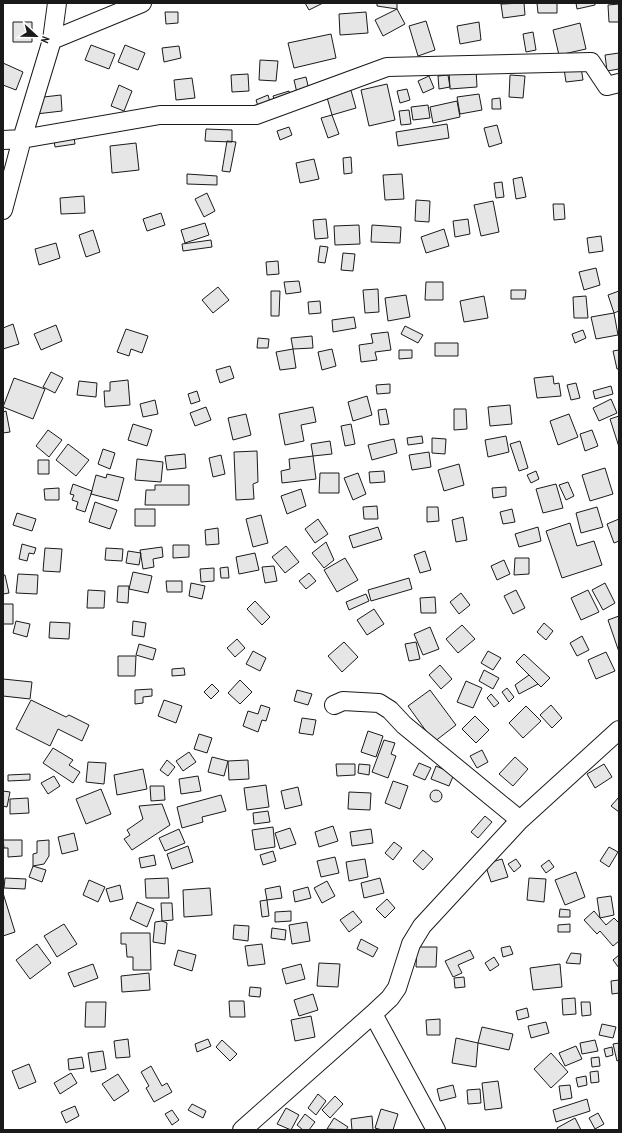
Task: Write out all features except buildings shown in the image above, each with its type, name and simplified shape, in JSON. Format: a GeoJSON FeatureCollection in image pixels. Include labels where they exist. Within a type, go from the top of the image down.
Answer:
{"type":"FeatureCollection","features":[{"type":"Feature","properties":{"kind":"street"},"geometry":{"type":"LineString","coordinates":[[3,210],[22,139],[52,40],[57,3]]}},
{"type":"Feature","properties":{"kind":"street"},"geometry":{"type":"LineString","coordinates":[[52,40],[142,3]]}},
{"type":"Feature","properties":{"kind":"street"},"geometry":{"type":"LineString","coordinates":[[3,140],[22,139],[160,115],[256,115],[387,67],[591,62],[607,86],[619,83]]}},
{"type":"Feature","properties":{"kind":"street"},"geometry":{"type":"LineString","coordinates":[[334,705],[343,701],[379,703],[390,710],[404,725],[520,820]]}},
{"type":"Feature","properties":{"kind":"street"},"geometry":{"type":"LineString","coordinates":[[242,1130],[390,998],[397,988],[411,944],[422,926],[520,820],[619,730]]}},
{"type":"Feature","properties":{"kind":"street"},"geometry":{"type":"LineString","coordinates":[[373,1014],[436,1130]]}}]}
